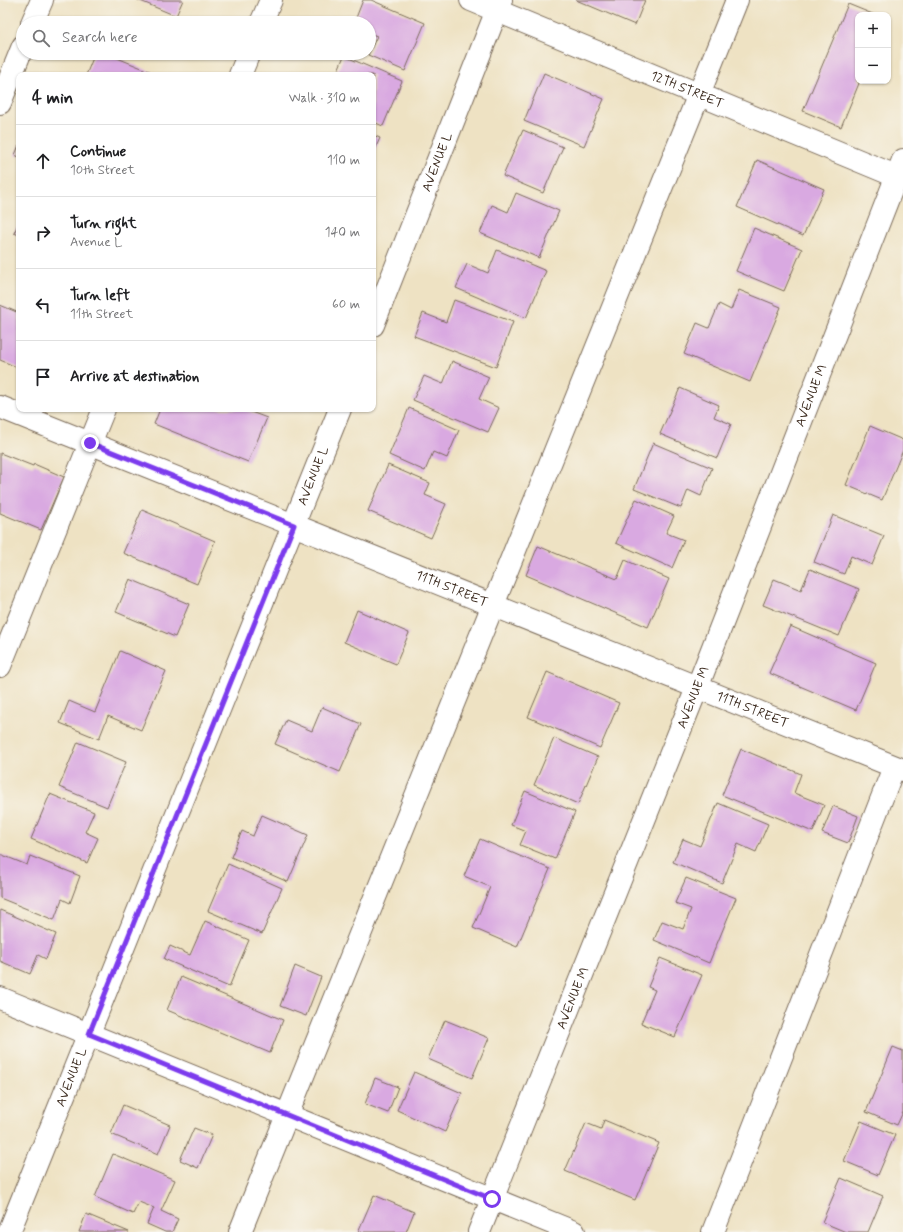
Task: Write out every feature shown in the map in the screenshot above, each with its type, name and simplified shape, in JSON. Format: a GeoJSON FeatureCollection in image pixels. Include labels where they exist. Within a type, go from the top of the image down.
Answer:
{"type":"FeatureCollection","features":[{"type":"Feature","properties":{"kind":"street"},"geometry":{"type":"LineString","coordinates":[[35,16],[42,0]]}},
{"type":"Feature","properties":{"kind":"street"},"geometry":{"type":"LineString","coordinates":[[264,16],[271,0]]}},
{"type":"Feature","properties":{"kind":"street","name":"12TH STREET"},"geometry":{"type":"LineString","coordinates":[[471,0],[499,5],[699,94],[901,172]]}},
{"type":"Feature","properties":{"kind":"street"},"geometry":{"type":"LineString","coordinates":[[240,1232],[737,0]]}},
{"type":"Feature","properties":{"kind":"street","name":"AVENUE L"},"geometry":{"type":"LineString","coordinates":[[376,317],[499,5]]}},
{"type":"Feature","properties":{"kind":"street"},"geometry":{"type":"LineString","coordinates":[[0,103],[17,60]]}},
{"type":"Feature","properties":{"kind":"street"},"geometry":{"type":"LineString","coordinates":[[241,72],[246,60]]}},
{"type":"Feature","properties":{"kind":"street","name":"AVENUE M"},"geometry":{"type":"LineString","coordinates":[[479,1232],[698,688],[901,172]]}},
{"type":"Feature","properties":{"kind":"street","name":"11TH STREET"},"geometry":{"type":"LineString","coordinates":[[0,407],[898,769]]}},
{"type":"Feature","properties":{"kind":"street"},"geometry":{"type":"LineString","coordinates":[[0,666],[103,412]]}},
{"type":"Feature","properties":{"kind":"street","name":"AVENUE L"},"geometry":{"type":"LineString","coordinates":[[9,1232],[339,412]]}},
{"type":"Feature","properties":{"kind":"street"},"geometry":{"type":"LineString","coordinates":[[713,1232],[898,769]]}},
{"type":"Feature","properties":{"kind":"street"},"geometry":{"type":"LineString","coordinates":[[0,998],[574,1232]]}},
{"type":"Feature","properties":{"kind":"building"},"geometry":{"type":"Polygon","coordinates":[[[138,0],[183,0],[176,16],[138,0]]]}},
{"type":"Feature","properties":{"kind":"building"},"geometry":{"type":"Polygon","coordinates":[[[363,0],[371,0],[425,23],[405,71],[376,58],[376,16],[357,16],[363,0]]]}},
{"type":"Feature","properties":{"kind":"building"},"geometry":{"type":"Polygon","coordinates":[[[576,0],[645,0],[635,25],[576,0]]]}},
{"type":"Feature","properties":{"kind":"building"},"geometry":{"type":"Polygon","coordinates":[[[848,4],[868,12],[855,12],[855,84],[859,84],[841,127],[803,111],[848,4]]]}},
{"type":"Feature","properties":{"kind":"building"},"geometry":{"type":"Polygon","coordinates":[[[92,60],[122,60],[152,72],[87,72],[92,60]]]}},
{"type":"Feature","properties":{"kind":"building"},"geometry":{"type":"Polygon","coordinates":[[[342,60],[353,60],[402,81],[383,126],[376,123],[376,72],[337,72],[342,60]]]}},
{"type":"Feature","properties":{"kind":"building"},"geometry":{"type":"Polygon","coordinates":[[[544,73],[604,99],[584,146],[524,121],[544,73]]]}},
{"type":"Feature","properties":{"kind":"building"},"geometry":{"type":"Polygon","coordinates":[[[523,130],[563,147],[543,193],[503,176],[523,130]]]}},
{"type":"Feature","properties":{"kind":"building"},"geometry":{"type":"Polygon","coordinates":[[[376,136],[380,138],[376,147],[376,136]]]}},
{"type":"Feature","properties":{"kind":"building"},"geometry":{"type":"Polygon","coordinates":[[[757,160],[824,189],[803,236],[737,207],[757,160]]]}},
{"type":"Feature","properties":{"kind":"building"},"geometry":{"type":"Polygon","coordinates":[[[516,193],[559,211],[539,258],[480,233],[492,205],[508,212],[516,193]]]}},
{"type":"Feature","properties":{"kind":"building"},"geometry":{"type":"Polygon","coordinates":[[[754,228],[802,249],[784,291],[736,271],[754,228]]]}},
{"type":"Feature","properties":{"kind":"building"},"geometry":{"type":"Polygon","coordinates":[[[497,250],[546,271],[526,318],[456,288],[467,264],[488,273],[497,250]]]}},
{"type":"Feature","properties":{"kind":"building"},"geometry":{"type":"Polygon","coordinates":[[[739,290],[781,307],[750,382],[684,354],[697,323],[709,328],[719,304],[731,310],[739,290]]]}},
{"type":"Feature","properties":{"kind":"building"},"geometry":{"type":"Polygon","coordinates":[[[454,300],[513,322],[496,367],[414,336],[423,313],[446,322],[454,300]]]}},
{"type":"Feature","properties":{"kind":"building"},"geometry":{"type":"Polygon","coordinates":[[[0,305],[16,312],[16,367],[0,360],[0,305]]]}},
{"type":"Feature","properties":{"kind":"building"},"geometry":{"type":"Polygon","coordinates":[[[452,361],[489,377],[479,399],[499,408],[488,432],[413,400],[424,376],[443,384],[452,361]]]}},
{"type":"Feature","properties":{"kind":"building"},"geometry":{"type":"Polygon","coordinates":[[[680,388],[719,405],[714,417],[731,424],[717,458],[660,434],[680,388]]]}},
{"type":"Feature","properties":{"kind":"building"},"geometry":{"type":"Polygon","coordinates":[[[409,408],[459,430],[447,458],[433,452],[425,471],[389,455],[409,408]]]}},
{"type":"Feature","properties":{"kind":"building"},"geometry":{"type":"Polygon","coordinates":[[[159,412],[251,412],[267,418],[248,462],[154,424],[159,412]]]}},
{"type":"Feature","properties":{"kind":"building"},"geometry":{"type":"Polygon","coordinates":[[[870,426],[903,440],[903,450],[882,500],[846,485],[870,426]]]}},
{"type":"Feature","properties":{"kind":"building"},"geometry":{"type":"Polygon","coordinates":[[[653,443],[712,468],[701,496],[688,490],[681,508],[634,489],[653,443]]]}},
{"type":"Feature","properties":{"kind":"building"},"geometry":{"type":"Polygon","coordinates":[[[0,453],[33,466],[34,464],[64,477],[41,530],[0,513],[0,453]]]}},
{"type":"Feature","properties":{"kind":"building"},"geometry":{"type":"Polygon","coordinates":[[[388,465],[430,483],[425,495],[446,504],[431,538],[368,511],[388,465]]]}},
{"type":"Feature","properties":{"kind":"building"},"geometry":{"type":"Polygon","coordinates":[[[636,499],[674,516],[666,533],[684,540],[672,568],[616,543],[636,499]]]}},
{"type":"Feature","properties":{"kind":"building"},"geometry":{"type":"Polygon","coordinates":[[[142,510],[215,541],[197,584],[123,553],[142,510]]]}},
{"type":"Feature","properties":{"kind":"building"},"geometry":{"type":"Polygon","coordinates":[[[833,515],[884,536],[872,565],[851,556],[844,574],[814,562],[833,515]]]}},
{"type":"Feature","properties":{"kind":"building"},"geometry":{"type":"Polygon","coordinates":[[[538,546],[617,579],[625,560],[669,579],[648,627],[526,575],[538,546]]]}},
{"type":"Feature","properties":{"kind":"building"},"geometry":{"type":"Polygon","coordinates":[[[810,569],[859,589],[839,636],[763,605],[774,579],[801,590],[810,569]]]}},
{"type":"Feature","properties":{"kind":"building"},"geometry":{"type":"Polygon","coordinates":[[[130,579],[189,604],[175,637],[116,612],[130,579]]]}},
{"type":"Feature","properties":{"kind":"building"},"geometry":{"type":"Polygon","coordinates":[[[357,610],[409,633],[396,664],[344,642],[357,610]]]}},
{"type":"Feature","properties":{"kind":"building"},"geometry":{"type":"Polygon","coordinates":[[[790,626],[876,663],[856,710],[769,673],[790,626]]]}},
{"type":"Feature","properties":{"kind":"building"},"geometry":{"type":"Polygon","coordinates":[[[120,651],[166,671],[141,730],[108,716],[99,739],[60,723],[69,701],[95,712],[120,651]]]}},
{"type":"Feature","properties":{"kind":"building"},"geometry":{"type":"Polygon","coordinates":[[[547,672],[619,703],[600,748],[528,717],[547,672]]]}},
{"type":"Feature","properties":{"kind":"building"},"geometry":{"type":"Polygon","coordinates":[[[322,707],[361,724],[340,772],[275,744],[286,720],[312,731],[322,707]]]}},
{"type":"Feature","properties":{"kind":"building"},"geometry":{"type":"Polygon","coordinates":[[[554,738],[598,757],[578,804],[534,785],[554,738]]]}},
{"type":"Feature","properties":{"kind":"building"},"geometry":{"type":"Polygon","coordinates":[[[78,742],[126,762],[107,807],[59,787],[78,742]]]}},
{"type":"Feature","properties":{"kind":"building"},"geometry":{"type":"Polygon","coordinates":[[[741,749],[801,774],[794,793],[824,805],[813,832],[722,795],[741,749]]]}},
{"type":"Feature","properties":{"kind":"building"},"geometry":{"type":"Polygon","coordinates":[[[525,791],[575,812],[555,859],[520,845],[526,831],[511,825],[525,791]]]}},
{"type":"Feature","properties":{"kind":"building"},"geometry":{"type":"Polygon","coordinates":[[[50,794],[94,812],[85,832],[98,838],[87,863],[31,839],[50,794]]]}},
{"type":"Feature","properties":{"kind":"building"},"geometry":{"type":"Polygon","coordinates":[[[718,803],[768,824],[756,852],[738,844],[722,883],[673,862],[683,839],[700,846],[718,803]]]}},
{"type":"Feature","properties":{"kind":"building"},"geometry":{"type":"Polygon","coordinates":[[[833,806],[858,816],[848,843],[822,833],[833,806]]]}},
{"type":"Feature","properties":{"kind":"building"},"geometry":{"type":"Polygon","coordinates":[[[262,815],[308,835],[288,882],[231,857],[242,831],[253,836],[262,815]]]}},
{"type":"Feature","properties":{"kind":"building"},"geometry":{"type":"Polygon","coordinates":[[[480,839],[550,869],[517,947],[473,928],[490,887],[464,876],[480,839]]]}},
{"type":"Feature","properties":{"kind":"building"},"geometry":{"type":"Polygon","coordinates":[[[0,854],[27,865],[30,856],[80,876],[70,903],[62,899],[54,920],[0,898],[0,854]]]}},
{"type":"Feature","properties":{"kind":"building"},"geometry":{"type":"Polygon","coordinates":[[[228,864],[282,888],[262,934],[208,911],[228,864]]]}},
{"type":"Feature","properties":{"kind":"building"},"geometry":{"type":"Polygon","coordinates":[[[686,878],[736,898],[709,963],[654,940],[662,921],[683,929],[691,909],[675,903],[686,878]]]}},
{"type":"Feature","properties":{"kind":"building"},"geometry":{"type":"Polygon","coordinates":[[[0,910],[56,934],[46,959],[38,955],[30,974],[0,961],[0,910]]]}},
{"type":"Feature","properties":{"kind":"building"},"geometry":{"type":"Polygon","coordinates":[[[205,921],[249,940],[229,987],[164,959],[170,946],[190,955],[205,921]]]}},
{"type":"Feature","properties":{"kind":"building"},"geometry":{"type":"Polygon","coordinates":[[[660,958],[702,975],[675,1037],[641,1023],[655,990],[648,987],[660,958]]]}},
{"type":"Feature","properties":{"kind":"building"},"geometry":{"type":"Polygon","coordinates":[[[295,966],[321,977],[306,1016],[280,1006],[295,966]]]}},
{"type":"Feature","properties":{"kind":"building"},"geometry":{"type":"Polygon","coordinates":[[[181,977],[283,1020],[270,1053],[167,1010],[181,977]]]}},
{"type":"Feature","properties":{"kind":"building"},"geometry":{"type":"Polygon","coordinates":[[[445,1020],[489,1038],[472,1078],[428,1059],[445,1020]]]}},
{"type":"Feature","properties":{"kind":"building"},"geometry":{"type":"Polygon","coordinates":[[[893,1047],[903,1051],[903,1112],[897,1125],[866,1112],[893,1047]]]}},
{"type":"Feature","properties":{"kind":"building"},"geometry":{"type":"Polygon","coordinates":[[[414,1072],[462,1093],[445,1132],[397,1110],[414,1072]]]}},
{"type":"Feature","properties":{"kind":"building"},"geometry":{"type":"Polygon","coordinates":[[[375,1078],[398,1087],[388,1113],[365,1104],[375,1078]]]}},
{"type":"Feature","properties":{"kind":"building"},"geometry":{"type":"Polygon","coordinates":[[[123,1105],[170,1125],[158,1154],[111,1134],[123,1105]]]}},
{"type":"Feature","properties":{"kind":"building"},"geometry":{"type":"Polygon","coordinates":[[[604,1120],[659,1143],[635,1200],[565,1171],[586,1123],[601,1129],[604,1120]]]}},
{"type":"Feature","properties":{"kind":"building"},"geometry":{"type":"Polygon","coordinates":[[[861,1121],[895,1135],[878,1175],[844,1161],[861,1121]]]}},
{"type":"Feature","properties":{"kind":"building"},"geometry":{"type":"Polygon","coordinates":[[[194,1128],[212,1135],[198,1168],[180,1160],[194,1128]]]}},
{"type":"Feature","properties":{"kind":"building"},"geometry":{"type":"Polygon","coordinates":[[[113,1154],[175,1180],[161,1211],[178,1219],[172,1232],[165,1232],[147,1224],[154,1208],[139,1202],[133,1214],[95,1197],[113,1154]]]}},
{"type":"Feature","properties":{"kind":"building"},"geometry":{"type":"Polygon","coordinates":[[[841,1178],[883,1196],[868,1232],[846,1232],[822,1222],[841,1178]]]}},
{"type":"Feature","properties":{"kind":"building"},"geometry":{"type":"Polygon","coordinates":[[[374,1195],[414,1212],[406,1232],[358,1232],[374,1195]]]}},
{"type":"Feature","properties":{"kind":"building"},"geometry":{"type":"Polygon","coordinates":[[[86,1214],[129,1232],[79,1232],[86,1214]]]}},
{"type":"Feature","properties":{"kind":"route"},"geometry":{"type":"LineString","coordinates":[[90,443],[294,525],[89,1034],[492,1199]]}}]}
